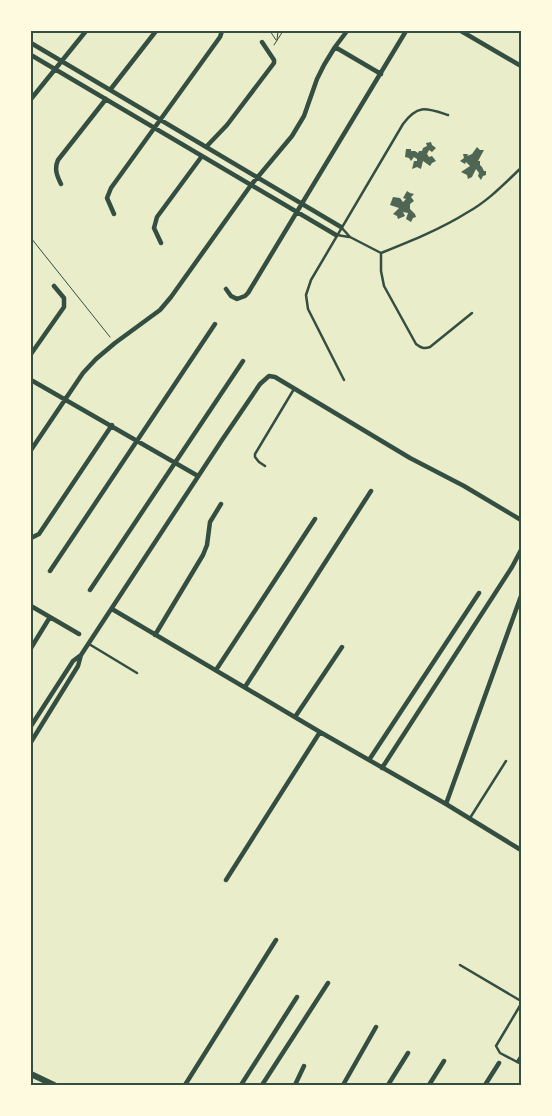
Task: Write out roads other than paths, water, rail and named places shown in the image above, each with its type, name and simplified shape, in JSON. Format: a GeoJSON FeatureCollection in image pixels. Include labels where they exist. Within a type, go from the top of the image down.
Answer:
{"type":"FeatureCollection","features":[{"type":"Feature","properties":{"kind":"main road"},"geometry":{"type":"LineString","coordinates":[[31,1074],[54,1085]]}},
{"type":"Feature","properties":{"kind":"street"},"geometry":{"type":"LineString","coordinates":[[31,99],[86,31]]}},
{"type":"Feature","properties":{"kind":"street"},"geometry":{"type":"LineString","coordinates":[[110,90],[156,31]]}},
{"type":"Feature","properties":{"kind":"street"},"geometry":{"type":"LineString","coordinates":[[114,214],[107,201],[108,193],[220,37],[222,31]]}},
{"type":"Feature","properties":{"kind":"street"},"geometry":{"type":"LineString","coordinates":[[31,450],[82,373],[115,343],[160,310],[171,297],[251,185],[292,136],[300,123],[317,79],[334,47],[347,31]]}},
{"type":"Feature","properties":{"kind":"street"},"geometry":{"type":"LineString","coordinates":[[226,289],[234,298],[245,296],[264,268],[301,203],[406,31]]}},
{"type":"Feature","properties":{"kind":"street"},"geometry":{"type":"LineString","coordinates":[[461,31],[521,66]]}},
{"type":"Feature","properties":{"kind":"street"},"geometry":{"type":"LineString","coordinates":[[206,147],[227,124],[272,67],[274,61],[262,42]]}},
{"type":"Feature","properties":{"kind":"street"},"geometry":{"type":"LineString","coordinates":[[31,43],[341,227]]}},
{"type":"Feature","properties":{"kind":"street"},"geometry":{"type":"LineString","coordinates":[[334,47],[381,74]]}},
{"type":"Feature","properties":{"kind":"street"},"geometry":{"type":"LineString","coordinates":[[31,55],[336,235]]}},
{"type":"Feature","properties":{"kind":"street"},"geometry":{"type":"LineString","coordinates":[[61,184],[56,166],[58,160],[106,99]]}},
{"type":"Feature","properties":{"kind":"street"},"geometry":{"type":"LineString","coordinates":[[161,243],[154,228],[158,217],[202,156]]}},
{"type":"Feature","properties":{"kind":"street"},"geometry":{"type":"LineString","coordinates":[[31,354],[64,307],[64,298],[54,286]]}},
{"type":"Feature","properties":{"kind":"street"},"geometry":{"type":"LineString","coordinates":[[50,571],[214,324]]}},
{"type":"Feature","properties":{"kind":"street"},"geometry":{"type":"LineString","coordinates":[[90,590],[243,361]]}},
{"type":"Feature","properties":{"kind":"street"},"geometry":{"type":"LineString","coordinates":[[31,726],[73,661],[81,655],[89,644],[198,476],[264,379],[271,376],[410,458],[464,486],[521,520]]}},
{"type":"Feature","properties":{"kind":"street"},"geometry":{"type":"LineString","coordinates":[[31,380],[198,476]]}},
{"type":"Feature","properties":{"kind":"street"},"geometry":{"type":"LineString","coordinates":[[32,538],[44,528],[112,425]]}},
{"type":"Feature","properties":{"kind":"street"},"geometry":{"type":"LineString","coordinates":[[245,687],[371,491]]}},
{"type":"Feature","properties":{"kind":"street"},"geometry":{"type":"LineString","coordinates":[[155,635],[203,556],[207,545],[210,522],[221,504]]}},
{"type":"Feature","properties":{"kind":"street"},"geometry":{"type":"LineString","coordinates":[[216,670],[315,519]]}},
{"type":"Feature","properties":{"kind":"street"},"geometry":{"type":"LineString","coordinates":[[382,768],[512,567],[521,550]]}},
{"type":"Feature","properties":{"kind":"street"},"geometry":{"type":"LineString","coordinates":[[368,760],[479,593]]}},
{"type":"Feature","properties":{"kind":"street"},"geometry":{"type":"LineString","coordinates":[[446,804],[521,596]]}},
{"type":"Feature","properties":{"kind":"street"},"geometry":{"type":"LineString","coordinates":[[31,606],[79,634]]}},
{"type":"Feature","properties":{"kind":"street"},"geometry":{"type":"LineString","coordinates":[[112,609],[470,818],[521,850]]}},
{"type":"Feature","properties":{"kind":"street"},"geometry":{"type":"LineString","coordinates":[[31,648],[50,617]]}},
{"type":"Feature","properties":{"kind":"street"},"geometry":{"type":"LineString","coordinates":[[295,717],[342,647]]}},
{"type":"Feature","properties":{"kind":"street"},"geometry":{"type":"LineString","coordinates":[[31,742],[78,666],[81,655]]}},
{"type":"Feature","properties":{"kind":"street"},"geometry":{"type":"LineString","coordinates":[[226,880],[320,732]]}},
{"type":"Feature","properties":{"kind":"street"},"geometry":{"type":"LineString","coordinates":[[185,1085],[276,940]]}},
{"type":"Feature","properties":{"kind":"street"},"geometry":{"type":"LineString","coordinates":[[262,1085],[328,983]]}},
{"type":"Feature","properties":{"kind":"street"},"geometry":{"type":"LineString","coordinates":[[241,1085],[296,997]]}},
{"type":"Feature","properties":{"kind":"street"},"geometry":{"type":"LineString","coordinates":[[343,1085],[376,1027]]}},
{"type":"Feature","properties":{"kind":"street"},"geometry":{"type":"LineString","coordinates":[[388,1085],[408,1053]]}},
{"type":"Feature","properties":{"kind":"street"},"geometry":{"type":"LineString","coordinates":[[429,1085],[444,1061]]}},
{"type":"Feature","properties":{"kind":"street"},"geometry":{"type":"LineString","coordinates":[[485,1085],[499,1063]]}},
{"type":"Feature","properties":{"kind":"street"},"geometry":{"type":"LineString","coordinates":[[296,1085],[304,1066]]}},
{"type":"Feature","properties":{"kind":"lane"},"geometry":{"type":"LineString","coordinates":[[344,380],[308,309],[306,295],[311,280],[336,235],[410,114],[422,109],[430,109],[448,115]]}},
{"type":"Feature","properties":{"kind":"lane"},"geometry":{"type":"LineString","coordinates":[[381,253],[470,212],[521,168]]}},
{"type":"Feature","properties":{"kind":"lane"},"geometry":{"type":"LineString","coordinates":[[341,227],[350,237]]}},
{"type":"Feature","properties":{"kind":"lane"},"geometry":{"type":"LineString","coordinates":[[336,235],[350,237],[381,253]]}},
{"type":"Feature","properties":{"kind":"lane"},"geometry":{"type":"LineString","coordinates":[[381,253],[381,271],[384,286],[416,344],[420,347],[430,346],[472,313]]}},
{"type":"Feature","properties":{"kind":"lane"},"geometry":{"type":"LineString","coordinates":[[265,466],[256,459],[256,454],[294,389]]}},
{"type":"Feature","properties":{"kind":"lane"},"geometry":{"type":"LineString","coordinates":[[89,644],[137,674]]}},
{"type":"Feature","properties":{"kind":"lane"},"geometry":{"type":"LineString","coordinates":[[470,818],[506,761]]}},
{"type":"Feature","properties":{"kind":"lane"},"geometry":{"type":"LineString","coordinates":[[460,965],[521,1002],[496,1046],[500,1053],[519,1063],[521,1055]]}}]}
